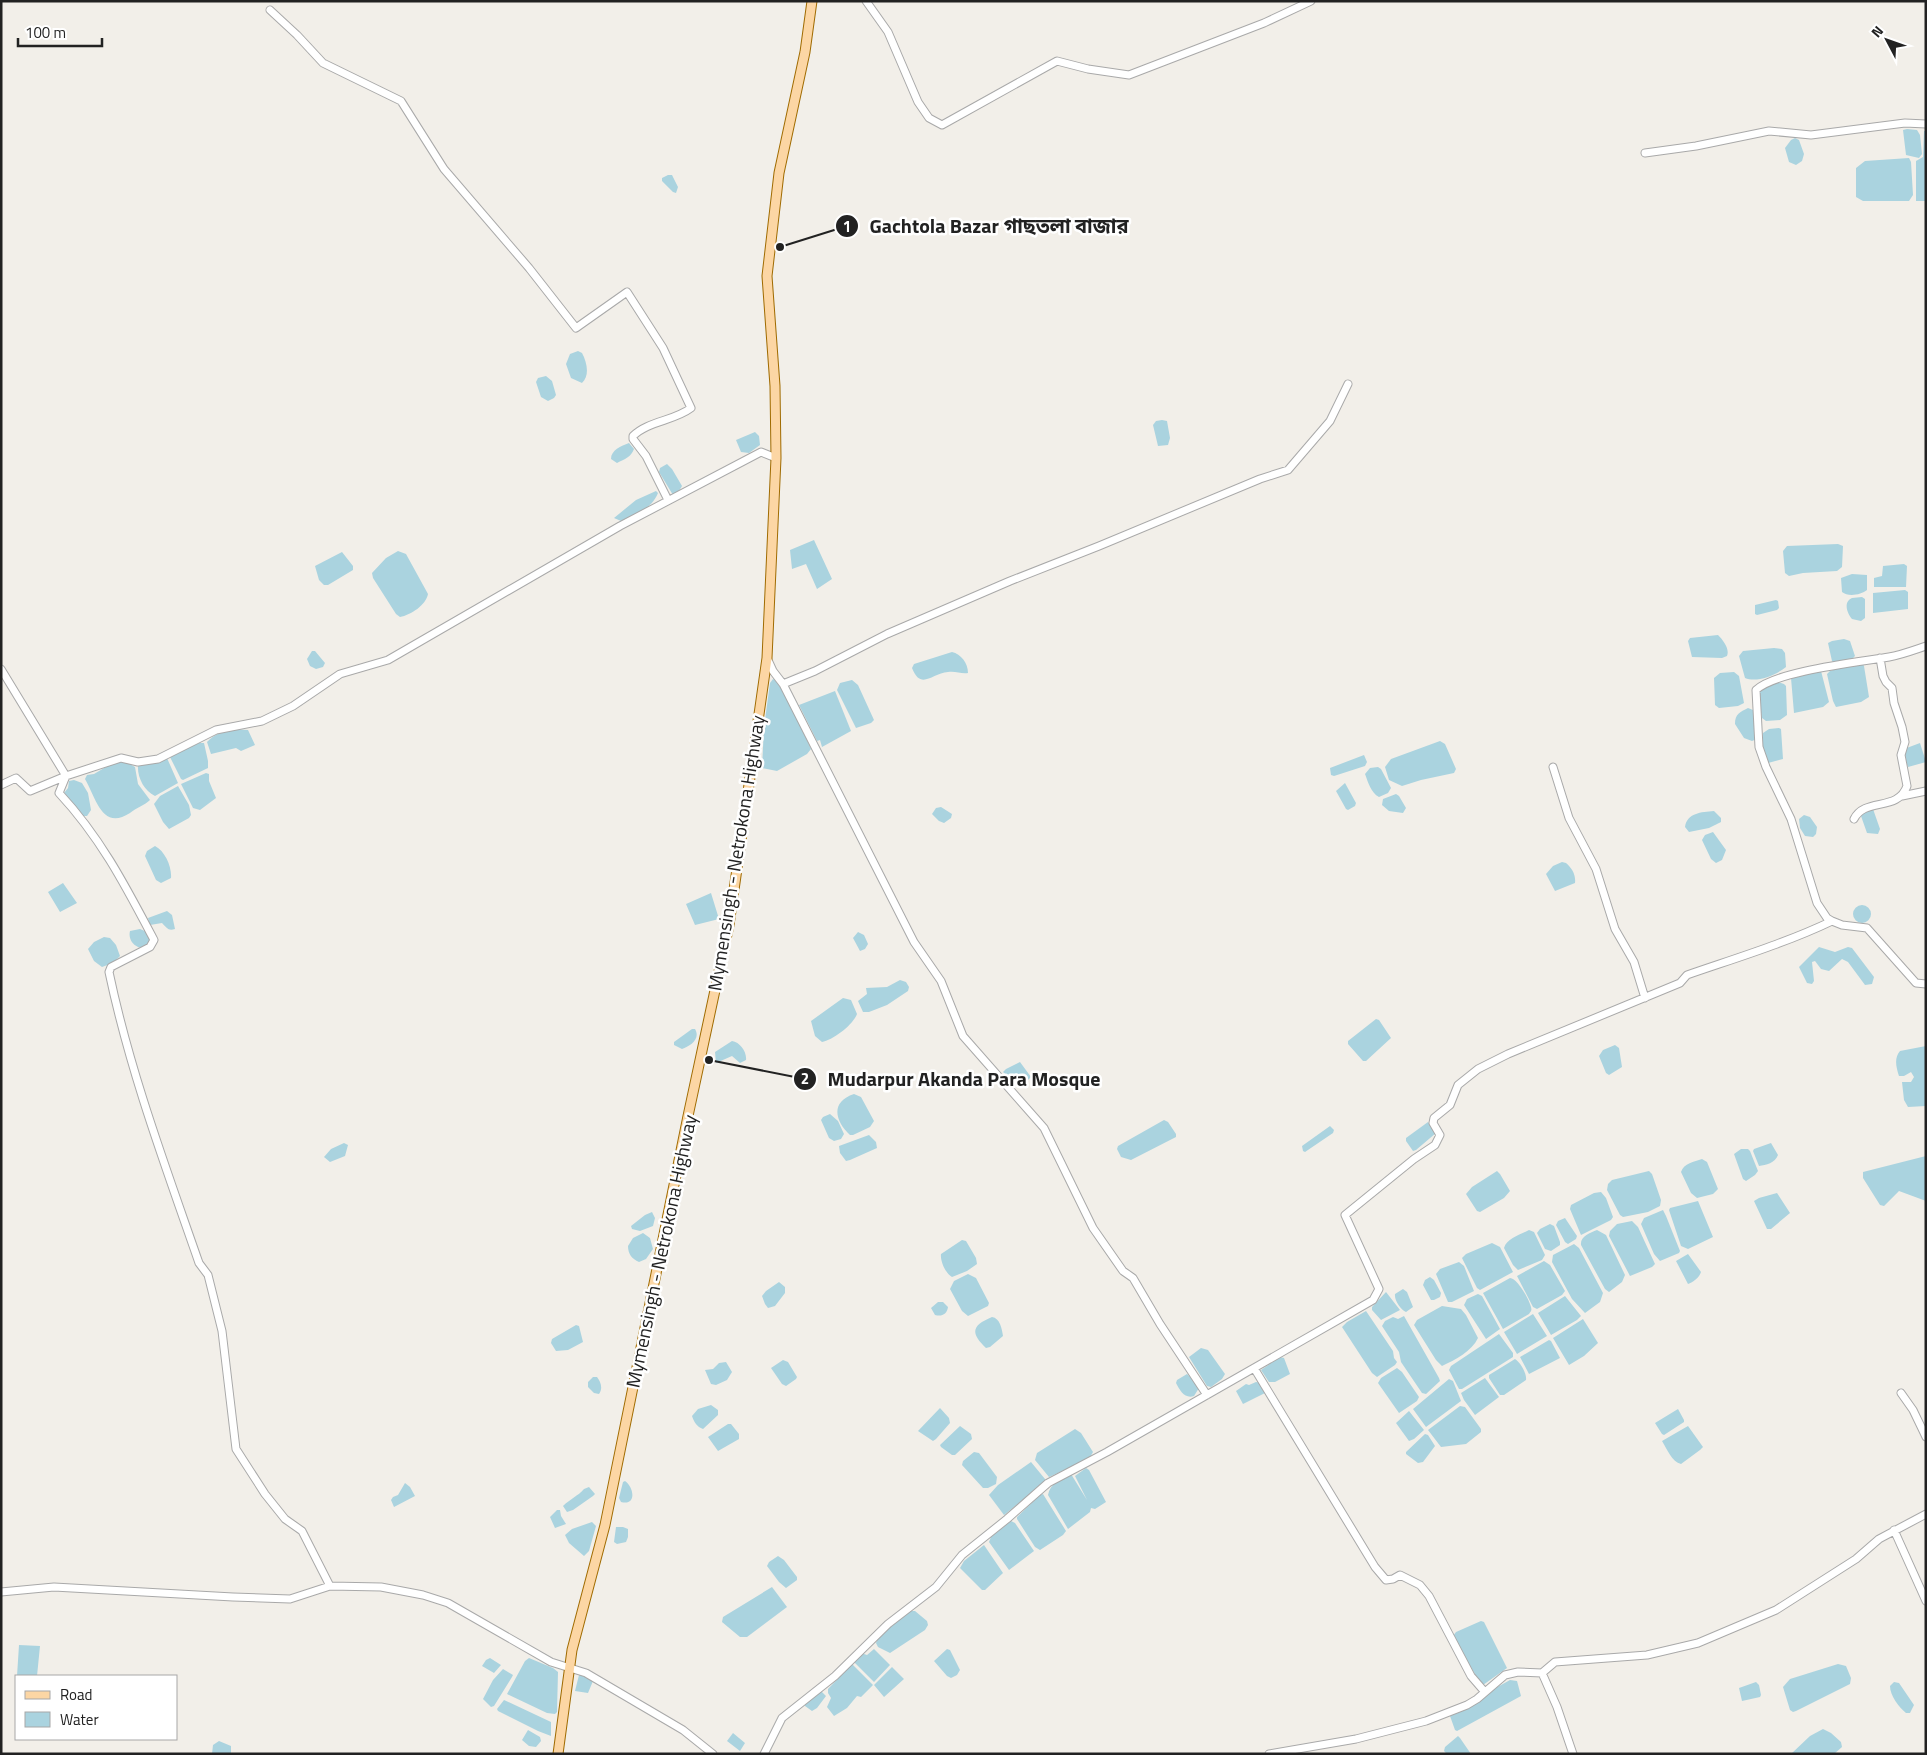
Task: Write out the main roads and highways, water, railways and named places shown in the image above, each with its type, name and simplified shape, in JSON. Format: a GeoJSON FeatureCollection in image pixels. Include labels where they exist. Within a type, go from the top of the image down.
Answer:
{"type":"FeatureCollection","features":[{"type":"Feature","properties":{"kind":"main road","name":"Mymensingh - Netrokona Highway"},"geometry":{"type":"LineString","coordinates":[[558,1754],[572,1650],[605,1525],[729,925],[767,658],[776,458],[775,386],[767,276],[779,173],[805,52],[812,1]]}},
{"type":"Feature","properties":{"kind":"water"},"geometry":{"type":"Polygon","coordinates":[[[1903,130],[1917,130],[1920,135],[1922,154],[1919,158],[1906,155],[1903,130]]]}},
{"type":"Feature","properties":{"kind":"water"},"geometry":{"type":"Polygon","coordinates":[[[1924,131],[1926,131],[1926,201],[1916,201],[1916,161],[1923,157],[1924,131]]]}},
{"type":"Feature","properties":{"kind":"water"},"geometry":{"type":"Polygon","coordinates":[[[1795,138],[1799,140],[1804,154],[1802,161],[1796,165],[1789,162],[1785,148],[1795,138]]]}},
{"type":"Feature","properties":{"kind":"water"},"geometry":{"type":"Polygon","coordinates":[[[1909,158],[1911,162],[1913,195],[1909,201],[1863,201],[1856,197],[1856,168],[1865,161],[1909,158]]]}},
{"type":"Feature","properties":{"kind":"water"},"geometry":{"type":"Polygon","coordinates":[[[672,175],[678,187],[676,193],[662,181],[662,178],[672,175]]]}},
{"type":"Feature","properties":{"kind":"water"},"geometry":{"type":"Polygon","coordinates":[[[578,351],[582,353],[587,369],[585,380],[582,383],[571,378],[566,364],[570,354],[578,351]]]}},
{"type":"Feature","properties":{"kind":"water"},"geometry":{"type":"Polygon","coordinates":[[[546,376],[552,381],[556,395],[548,401],[541,397],[536,382],[538,378],[546,376]]]}},
{"type":"Feature","properties":{"kind":"water"},"geometry":{"type":"Polygon","coordinates":[[[1156,421],[1167,421],[1170,438],[1168,445],[1158,446],[1153,425],[1156,421]]]}},
{"type":"Feature","properties":{"kind":"water"},"geometry":{"type":"Polygon","coordinates":[[[755,432],[759,436],[760,445],[749,453],[741,452],[736,440],[755,432]]]}},
{"type":"Feature","properties":{"kind":"water"},"geometry":{"type":"Polygon","coordinates":[[[629,443],[634,449],[629,456],[617,463],[611,459],[615,451],[629,443]]]}},
{"type":"Feature","properties":{"kind":"water"},"geometry":{"type":"Polygon","coordinates":[[[667,464],[682,486],[673,495],[659,472],[660,468],[667,464]]]}},
{"type":"Feature","properties":{"kind":"water"},"geometry":{"type":"Polygon","coordinates":[[[656,491],[658,493],[655,499],[647,507],[621,521],[614,518],[636,500],[656,491]]]}},
{"type":"Feature","properties":{"kind":"water"},"geometry":{"type":"Polygon","coordinates":[[[814,540],[832,579],[817,589],[806,564],[792,569],[790,550],[814,540]]]}},
{"type":"Feature","properties":{"kind":"water"},"geometry":{"type":"Polygon","coordinates":[[[1838,544],[1843,546],[1842,567],[1837,571],[1803,573],[1789,576],[1785,573],[1783,551],[1787,546],[1838,544]]]}},
{"type":"Feature","properties":{"kind":"water"},"geometry":{"type":"Polygon","coordinates":[[[398,551],[406,554],[428,594],[427,598],[417,609],[400,617],[396,614],[373,578],[372,573],[386,558],[398,551]]]}},
{"type":"Feature","properties":{"kind":"water"},"geometry":{"type":"Polygon","coordinates":[[[342,552],[353,566],[353,570],[328,585],[324,585],[319,580],[315,566],[342,552]]]}},
{"type":"Feature","properties":{"kind":"water"},"geometry":{"type":"Polygon","coordinates":[[[1904,564],[1907,566],[1906,587],[1874,587],[1874,578],[1882,576],[1883,566],[1904,564]]]}},
{"type":"Feature","properties":{"kind":"water"},"geometry":{"type":"Polygon","coordinates":[[[1852,574],[1867,575],[1867,590],[1855,595],[1842,592],[1841,578],[1852,574]]]}},
{"type":"Feature","properties":{"kind":"water"},"geometry":{"type":"Polygon","coordinates":[[[1905,590],[1908,592],[1908,609],[1873,613],[1873,593],[1905,590]]]}},
{"type":"Feature","properties":{"kind":"water"},"geometry":{"type":"Polygon","coordinates":[[[1862,597],[1865,599],[1865,618],[1861,621],[1852,619],[1847,611],[1848,602],[1852,598],[1862,597]]]}},
{"type":"Feature","properties":{"kind":"water"},"geometry":{"type":"Polygon","coordinates":[[[1778,601],[1779,608],[1777,610],[1755,614],[1755,605],[1778,601]]]}},
{"type":"Feature","properties":{"kind":"water"},"geometry":{"type":"Polygon","coordinates":[[[1718,635],[1727,648],[1727,656],[1722,658],[1692,657],[1688,641],[1690,638],[1718,635]]]}},
{"type":"Feature","properties":{"kind":"water"},"geometry":{"type":"Polygon","coordinates":[[[1844,639],[1850,641],[1855,656],[1852,659],[1834,663],[1828,643],[1844,639]]]}},
{"type":"Feature","properties":{"kind":"water"},"geometry":{"type":"Polygon","coordinates":[[[1782,649],[1785,653],[1786,667],[1777,673],[1755,680],[1745,678],[1739,656],[1743,651],[1782,649]]]}},
{"type":"Feature","properties":{"kind":"water"},"geometry":{"type":"Polygon","coordinates":[[[312,651],[315,651],[325,663],[323,667],[316,669],[310,666],[307,659],[312,651]]]}},
{"type":"Feature","properties":{"kind":"water"},"geometry":{"type":"Polygon","coordinates":[[[952,652],[963,660],[967,666],[968,673],[948,672],[923,680],[915,675],[912,668],[914,664],[952,652]]]}},
{"type":"Feature","properties":{"kind":"water"},"geometry":{"type":"Polygon","coordinates":[[[1858,662],[1864,666],[1869,697],[1861,702],[1836,707],[1827,674],[1830,671],[1858,662]]]}},
{"type":"Feature","properties":{"kind":"water"},"geometry":{"type":"Polygon","coordinates":[[[1821,671],[1829,702],[1823,707],[1794,713],[1791,678],[1821,671]]]}},
{"type":"Feature","properties":{"kind":"water"},"geometry":{"type":"Polygon","coordinates":[[[1734,672],[1739,676],[1744,703],[1738,706],[1719,708],[1715,705],[1714,678],[1720,673],[1734,672]]]}},
{"type":"Feature","properties":{"kind":"water"},"geometry":{"type":"Polygon","coordinates":[[[773,679],[786,695],[811,749],[807,754],[777,771],[762,768],[764,727],[770,683],[773,679]]]}},
{"type":"Feature","properties":{"kind":"water"},"geometry":{"type":"Polygon","coordinates":[[[852,680],[858,685],[874,720],[871,723],[856,728],[837,690],[840,683],[852,680]]]}},
{"type":"Feature","properties":{"kind":"water"},"geometry":{"type":"Polygon","coordinates":[[[1778,682],[1786,686],[1787,715],[1780,720],[1766,721],[1762,718],[1758,694],[1761,689],[1778,682]]]}},
{"type":"Feature","properties":{"kind":"water"},"geometry":{"type":"Polygon","coordinates":[[[835,691],[851,731],[822,747],[820,740],[817,741],[799,705],[835,691]]]}},
{"type":"Feature","properties":{"kind":"water"},"geometry":{"type":"Polygon","coordinates":[[[1748,708],[1753,710],[1757,739],[1752,741],[1744,738],[1735,724],[1738,714],[1748,708]]]}},
{"type":"Feature","properties":{"kind":"water"},"geometry":{"type":"Polygon","coordinates":[[[232,729],[248,730],[255,745],[241,751],[236,748],[211,754],[207,742],[218,734],[232,729]]]}},
{"type":"Feature","properties":{"kind":"water"},"geometry":{"type":"Polygon","coordinates":[[[1769,729],[1781,729],[1783,759],[1768,763],[1763,749],[1763,733],[1769,729]]]}},
{"type":"Feature","properties":{"kind":"water"},"geometry":{"type":"Polygon","coordinates":[[[1440,741],[1445,744],[1456,769],[1454,773],[1402,786],[1389,780],[1385,767],[1391,759],[1440,741]]]}},
{"type":"Feature","properties":{"kind":"water"},"geometry":{"type":"Polygon","coordinates":[[[199,743],[204,743],[208,768],[183,780],[170,757],[176,752],[199,743]]]}},
{"type":"Feature","properties":{"kind":"water"},"geometry":{"type":"Polygon","coordinates":[[[1920,743],[1926,762],[1908,767],[1903,753],[1904,749],[1920,743]]]}},
{"type":"Feature","properties":{"kind":"water"},"geometry":{"type":"Polygon","coordinates":[[[1364,755],[1367,762],[1365,766],[1334,776],[1331,775],[1330,768],[1364,755]]]}},
{"type":"Feature","properties":{"kind":"water"},"geometry":{"type":"Polygon","coordinates":[[[167,758],[178,783],[155,796],[142,783],[138,765],[167,758]]]}},
{"type":"Feature","properties":{"kind":"water"},"geometry":{"type":"Polygon","coordinates":[[[116,761],[126,762],[135,767],[138,784],[150,800],[130,813],[113,818],[101,810],[85,779],[87,775],[94,774],[116,761]]]}},
{"type":"Feature","properties":{"kind":"water"},"geometry":{"type":"Polygon","coordinates":[[[1378,767],[1391,788],[1388,793],[1379,797],[1372,790],[1365,774],[1370,768],[1378,767]]]}},
{"type":"Feature","properties":{"kind":"water"},"geometry":{"type":"Polygon","coordinates":[[[206,773],[209,774],[209,781],[216,798],[200,810],[193,808],[181,784],[206,773]]]}},
{"type":"Feature","properties":{"kind":"water"},"geometry":{"type":"Polygon","coordinates":[[[74,780],[82,783],[88,793],[91,810],[87,816],[82,816],[64,793],[68,788],[69,781],[74,780]]]}},
{"type":"Feature","properties":{"kind":"water"},"geometry":{"type":"Polygon","coordinates":[[[1345,783],[1356,803],[1355,806],[1348,810],[1336,791],[1345,783]]]}},
{"type":"Feature","properties":{"kind":"water"},"geometry":{"type":"Polygon","coordinates":[[[178,786],[189,805],[191,815],[169,829],[163,822],[154,804],[160,796],[178,786]]]}},
{"type":"Feature","properties":{"kind":"water"},"geometry":{"type":"Polygon","coordinates":[[[1396,794],[1406,808],[1403,813],[1389,811],[1382,805],[1383,799],[1396,794]]]}},
{"type":"Feature","properties":{"kind":"water"},"geometry":{"type":"Polygon","coordinates":[[[941,807],[952,814],[951,818],[944,823],[932,814],[936,808],[941,807]]]}},
{"type":"Feature","properties":{"kind":"water"},"geometry":{"type":"Polygon","coordinates":[[[1873,809],[1880,829],[1878,834],[1867,833],[1861,816],[1863,812],[1873,809]]]}},
{"type":"Feature","properties":{"kind":"water"},"geometry":{"type":"Polygon","coordinates":[[[1714,811],[1721,818],[1721,822],[1709,828],[1689,832],[1685,827],[1686,822],[1695,814],[1714,811]]]}},
{"type":"Feature","properties":{"kind":"water"},"geometry":{"type":"Polygon","coordinates":[[[1804,815],[1810,817],[1817,827],[1816,834],[1813,837],[1805,836],[1800,828],[1799,819],[1804,815]]]}},
{"type":"Feature","properties":{"kind":"water"},"geometry":{"type":"Polygon","coordinates":[[[1713,832],[1726,850],[1722,860],[1716,863],[1711,859],[1702,840],[1705,835],[1713,832]]]}},
{"type":"Feature","properties":{"kind":"water"},"geometry":{"type":"Polygon","coordinates":[[[155,846],[165,855],[170,869],[171,878],[161,883],[156,880],[145,856],[147,851],[155,846]]]}},
{"type":"Feature","properties":{"kind":"water"},"geometry":{"type":"Polygon","coordinates":[[[1562,862],[1572,869],[1575,883],[1555,891],[1546,874],[1553,866],[1562,862]]]}},
{"type":"Feature","properties":{"kind":"water"},"geometry":{"type":"Polygon","coordinates":[[[63,883],[77,903],[60,912],[48,892],[63,883]]]}},
{"type":"Feature","properties":{"kind":"water"},"geometry":{"type":"Polygon","coordinates":[[[711,893],[719,919],[695,925],[686,904],[711,893]]]}},
{"type":"Feature","properties":{"kind":"water"},"geometry":{"type":"Polygon","coordinates":[[[1858,905],[1866,905],[1871,910],[1869,921],[1858,923],[1853,918],[1853,910],[1858,905]]]}},
{"type":"Feature","properties":{"kind":"water"},"geometry":{"type":"Polygon","coordinates":[[[167,911],[172,915],[175,929],[166,928],[162,923],[150,925],[148,918],[167,911]]]}},
{"type":"Feature","properties":{"kind":"water"},"geometry":{"type":"Polygon","coordinates":[[[140,929],[147,932],[150,939],[148,944],[141,948],[132,942],[130,937],[130,931],[140,929]]]}},
{"type":"Feature","properties":{"kind":"water"},"geometry":{"type":"Polygon","coordinates":[[[858,932],[864,935],[868,944],[865,949],[860,951],[853,938],[858,932]]]}},
{"type":"Feature","properties":{"kind":"water"},"geometry":{"type":"Polygon","coordinates":[[[104,937],[110,938],[116,945],[120,956],[113,963],[102,967],[94,961],[88,949],[94,942],[104,937]]]}},
{"type":"Feature","properties":{"kind":"water"},"geometry":{"type":"Polygon","coordinates":[[[1819,947],[1835,952],[1848,947],[1852,948],[1874,977],[1872,984],[1865,985],[1848,962],[1842,959],[1829,971],[1821,969],[1815,961],[1812,962],[1814,981],[1812,984],[1807,983],[1799,967],[1819,947]]]}},
{"type":"Feature","properties":{"kind":"water"},"geometry":{"type":"Polygon","coordinates":[[[900,980],[906,982],[909,987],[908,991],[887,1005],[869,1012],[863,1012],[858,1001],[867,994],[866,988],[887,987],[900,980]]]}},
{"type":"Feature","properties":{"kind":"water"},"geometry":{"type":"Polygon","coordinates":[[[843,998],[851,1000],[857,1014],[842,1031],[822,1042],[815,1036],[811,1021],[843,998]]]}},
{"type":"Feature","properties":{"kind":"water"},"geometry":{"type":"Polygon","coordinates":[[[1376,1019],[1379,1020],[1391,1038],[1366,1061],[1363,1061],[1348,1044],[1348,1041],[1376,1019]]]}},
{"type":"Feature","properties":{"kind":"water"},"geometry":{"type":"Polygon","coordinates":[[[692,1029],[695,1029],[697,1036],[691,1044],[682,1049],[674,1045],[674,1042],[692,1029]]]}},
{"type":"Feature","properties":{"kind":"water"},"geometry":{"type":"Polygon","coordinates":[[[732,1041],[738,1043],[742,1048],[746,1060],[740,1063],[732,1056],[716,1063],[715,1052],[732,1041]]]}},
{"type":"Feature","properties":{"kind":"water"},"geometry":{"type":"Polygon","coordinates":[[[1615,1045],[1619,1048],[1622,1067],[1609,1075],[1606,1073],[1599,1056],[1603,1050],[1615,1045]]]}},
{"type":"Feature","properties":{"kind":"water"},"geometry":{"type":"Polygon","coordinates":[[[1926,1046],[1926,1106],[1908,1107],[1904,1100],[1902,1082],[1911,1082],[1914,1077],[1911,1072],[1904,1076],[1899,1076],[1896,1060],[1900,1051],[1926,1046]]]}},
{"type":"Feature","properties":{"kind":"water"},"geometry":{"type":"Polygon","coordinates":[[[1020,1062],[1031,1077],[1023,1085],[1019,1086],[1003,1072],[1020,1062]]]}},
{"type":"Feature","properties":{"kind":"water"},"geometry":{"type":"Polygon","coordinates":[[[854,1094],[861,1097],[874,1121],[870,1127],[850,1135],[841,1124],[837,1112],[841,1102],[846,1097],[854,1094]]]}},
{"type":"Feature","properties":{"kind":"water"},"geometry":{"type":"Polygon","coordinates":[[[830,1114],[838,1121],[844,1134],[841,1139],[834,1141],[829,1138],[821,1120],[830,1114]]]}},
{"type":"Feature","properties":{"kind":"water"},"geometry":{"type":"Polygon","coordinates":[[[1164,1120],[1168,1122],[1176,1137],[1131,1160],[1121,1157],[1117,1149],[1118,1146],[1164,1120]]]}},
{"type":"Feature","properties":{"kind":"water"},"geometry":{"type":"Polygon","coordinates":[[[1428,1122],[1436,1133],[1413,1151],[1406,1138],[1428,1122]]]}},
{"type":"Feature","properties":{"kind":"water"},"geometry":{"type":"Polygon","coordinates":[[[1330,1126],[1334,1130],[1333,1133],[1305,1152],[1303,1151],[1302,1146],[1330,1126]]]}},
{"type":"Feature","properties":{"kind":"water"},"geometry":{"type":"Polygon","coordinates":[[[869,1135],[876,1142],[877,1148],[846,1161],[840,1153],[839,1146],[869,1135]]]}},
{"type":"Feature","properties":{"kind":"water"},"geometry":{"type":"Polygon","coordinates":[[[344,1143],[348,1145],[345,1156],[330,1162],[324,1157],[331,1149],[344,1143]]]}},
{"type":"Feature","properties":{"kind":"water"},"geometry":{"type":"Polygon","coordinates":[[[1771,1143],[1778,1155],[1777,1158],[1770,1163],[1759,1166],[1753,1151],[1754,1149],[1771,1143]]]}},
{"type":"Feature","properties":{"kind":"water"},"geometry":{"type":"Polygon","coordinates":[[[1741,1149],[1748,1149],[1750,1151],[1758,1171],[1746,1181],[1743,1179],[1734,1154],[1741,1149]]]}},
{"type":"Feature","properties":{"kind":"water"},"geometry":{"type":"Polygon","coordinates":[[[1926,1156],[1926,1201],[1899,1191],[1884,1206],[1880,1205],[1863,1178],[1863,1172],[1926,1156]]]}},
{"type":"Feature","properties":{"kind":"water"},"geometry":{"type":"Polygon","coordinates":[[[1702,1159],[1707,1162],[1718,1189],[1713,1194],[1697,1198],[1691,1193],[1681,1172],[1687,1165],[1702,1159]]]}},
{"type":"Feature","properties":{"kind":"water"},"geometry":{"type":"Polygon","coordinates":[[[1497,1171],[1510,1191],[1504,1198],[1480,1212],[1477,1211],[1466,1194],[1472,1187],[1497,1171]]]}},
{"type":"Feature","properties":{"kind":"water"},"geometry":{"type":"Polygon","coordinates":[[[1649,1171],[1652,1174],[1661,1200],[1660,1206],[1648,1212],[1623,1217],[1620,1215],[1607,1190],[1608,1184],[1612,1180],[1649,1171]]]}},
{"type":"Feature","properties":{"kind":"water"},"geometry":{"type":"Polygon","coordinates":[[[1601,1192],[1606,1198],[1613,1217],[1611,1220],[1581,1235],[1570,1209],[1571,1205],[1594,1193],[1601,1192]]]}},
{"type":"Feature","properties":{"kind":"water"},"geometry":{"type":"Polygon","coordinates":[[[1777,1193],[1790,1213],[1771,1229],[1767,1229],[1754,1201],[1777,1193]]]}},
{"type":"Feature","properties":{"kind":"water"},"geometry":{"type":"Polygon","coordinates":[[[1698,1201],[1713,1237],[1688,1249],[1681,1246],[1669,1210],[1670,1208],[1698,1201]]]}},
{"type":"Feature","properties":{"kind":"water"},"geometry":{"type":"Polygon","coordinates":[[[1663,1210],[1680,1251],[1660,1261],[1654,1254],[1641,1224],[1644,1218],[1663,1210]]]}},
{"type":"Feature","properties":{"kind":"water"},"geometry":{"type":"Polygon","coordinates":[[[652,1212],[655,1218],[653,1226],[640,1231],[632,1229],[631,1226],[652,1212]]]}},
{"type":"Feature","properties":{"kind":"water"},"geometry":{"type":"Polygon","coordinates":[[[1565,1218],[1577,1236],[1576,1239],[1568,1244],[1556,1225],[1558,1221],[1565,1218]]]}},
{"type":"Feature","properties":{"kind":"water"},"geometry":{"type":"Polygon","coordinates":[[[1632,1221],[1638,1227],[1655,1264],[1630,1276],[1609,1236],[1610,1231],[1617,1224],[1632,1221]]]}},
{"type":"Feature","properties":{"kind":"water"},"geometry":{"type":"Polygon","coordinates":[[[1550,1224],[1554,1226],[1560,1242],[1560,1245],[1551,1251],[1545,1249],[1537,1233],[1540,1229],[1550,1224]]]}},
{"type":"Feature","properties":{"kind":"water"},"geometry":{"type":"Polygon","coordinates":[[[1529,1230],[1534,1232],[1545,1255],[1542,1260],[1518,1270],[1513,1265],[1504,1248],[1511,1239],[1529,1230]]]}},
{"type":"Feature","properties":{"kind":"water"},"geometry":{"type":"Polygon","coordinates":[[[1597,1230],[1606,1235],[1625,1275],[1622,1282],[1609,1292],[1605,1289],[1581,1245],[1584,1237],[1597,1230]]]}},
{"type":"Feature","properties":{"kind":"water"},"geometry":{"type":"Polygon","coordinates":[[[643,1233],[650,1238],[653,1249],[646,1259],[639,1262],[631,1256],[628,1246],[633,1238],[643,1233]]]}},
{"type":"Feature","properties":{"kind":"water"},"geometry":{"type":"Polygon","coordinates":[[[962,1240],[966,1241],[976,1258],[977,1264],[967,1271],[952,1277],[944,1267],[941,1254],[962,1240]]]}},
{"type":"Feature","properties":{"kind":"water"},"geometry":{"type":"Polygon","coordinates":[[[1492,1243],[1500,1247],[1513,1272],[1480,1290],[1477,1288],[1462,1258],[1466,1254],[1492,1243]]]}},
{"type":"Feature","properties":{"kind":"water"},"geometry":{"type":"Polygon","coordinates":[[[1574,1244],[1579,1248],[1603,1293],[1600,1302],[1585,1313],[1572,1299],[1552,1262],[1553,1255],[1574,1244]]]}},
{"type":"Feature","properties":{"kind":"water"},"geometry":{"type":"Polygon","coordinates":[[[1688,1254],[1701,1272],[1696,1280],[1688,1284],[1676,1261],[1688,1254]]]}},
{"type":"Feature","properties":{"kind":"water"},"geometry":{"type":"Polygon","coordinates":[[[1544,1261],[1550,1265],[1565,1291],[1562,1295],[1537,1309],[1533,1307],[1517,1276],[1544,1261]]]}},
{"type":"Feature","properties":{"kind":"water"},"geometry":{"type":"Polygon","coordinates":[[[1459,1262],[1464,1266],[1474,1291],[1452,1302],[1448,1302],[1436,1274],[1440,1269],[1459,1262]]]}},
{"type":"Feature","properties":{"kind":"water"},"geometry":{"type":"Polygon","coordinates":[[[968,1274],[976,1278],[989,1303],[988,1306],[968,1316],[962,1311],[950,1289],[954,1281],[968,1274]]]}},
{"type":"Feature","properties":{"kind":"water"},"geometry":{"type":"Polygon","coordinates":[[[1430,1277],[1434,1280],[1441,1293],[1440,1297],[1434,1300],[1431,1300],[1423,1285],[1425,1280],[1430,1277]]]}},
{"type":"Feature","properties":{"kind":"water"},"geometry":{"type":"Polygon","coordinates":[[[1510,1278],[1516,1281],[1522,1290],[1530,1303],[1531,1310],[1529,1314],[1503,1329],[1483,1293],[1510,1278]]]}},
{"type":"Feature","properties":{"kind":"water"},"geometry":{"type":"Polygon","coordinates":[[[779,1282],[785,1287],[785,1293],[775,1306],[768,1308],[762,1296],[779,1282]]]}},
{"type":"Feature","properties":{"kind":"water"},"geometry":{"type":"Polygon","coordinates":[[[1403,1289],[1407,1292],[1413,1307],[1406,1312],[1398,1305],[1395,1296],[1395,1294],[1403,1289]]]}},
{"type":"Feature","properties":{"kind":"water"},"geometry":{"type":"Polygon","coordinates":[[[1386,1292],[1400,1310],[1381,1320],[1372,1310],[1372,1307],[1386,1292]]]}},
{"type":"Feature","properties":{"kind":"water"},"geometry":{"type":"Polygon","coordinates":[[[1478,1294],[1482,1296],[1500,1329],[1486,1339],[1464,1305],[1467,1299],[1478,1294]]]}},
{"type":"Feature","properties":{"kind":"water"},"geometry":{"type":"Polygon","coordinates":[[[1565,1296],[1581,1316],[1551,1335],[1538,1313],[1565,1296]]]}},
{"type":"Feature","properties":{"kind":"water"},"geometry":{"type":"Polygon","coordinates":[[[938,1302],[943,1302],[948,1307],[945,1313],[938,1316],[935,1315],[931,1308],[938,1302]]]}},
{"type":"Feature","properties":{"kind":"water"},"geometry":{"type":"Polygon","coordinates":[[[1442,1306],[1461,1309],[1478,1338],[1458,1358],[1442,1366],[1436,1360],[1414,1325],[1417,1320],[1442,1306]]]}},
{"type":"Feature","properties":{"kind":"water"},"geometry":{"type":"Polygon","coordinates":[[[1366,1311],[1393,1351],[1397,1362],[1377,1377],[1372,1373],[1342,1327],[1366,1311]]]}},
{"type":"Feature","properties":{"kind":"water"},"geometry":{"type":"Polygon","coordinates":[[[1533,1314],[1547,1336],[1517,1354],[1504,1332],[1533,1314]]]}},
{"type":"Feature","properties":{"kind":"water"},"geometry":{"type":"Polygon","coordinates":[[[1404,1316],[1440,1381],[1426,1394],[1422,1393],[1401,1362],[1399,1352],[1382,1326],[1385,1321],[1393,1317],[1398,1319],[1404,1316]]]}},
{"type":"Feature","properties":{"kind":"water"},"geometry":{"type":"Polygon","coordinates":[[[992,1317],[999,1322],[1003,1336],[986,1348],[975,1333],[977,1326],[992,1317]]]}},
{"type":"Feature","properties":{"kind":"water"},"geometry":{"type":"Polygon","coordinates":[[[1583,1319],[1598,1343],[1584,1356],[1569,1365],[1553,1338],[1583,1319]]]}},
{"type":"Feature","properties":{"kind":"water"},"geometry":{"type":"Polygon","coordinates":[[[576,1325],[579,1326],[583,1342],[568,1350],[556,1351],[551,1343],[552,1339],[576,1325]]]}},
{"type":"Feature","properties":{"kind":"water"},"geometry":{"type":"Polygon","coordinates":[[[1499,1334],[1513,1353],[1513,1357],[1462,1389],[1459,1389],[1449,1370],[1451,1366],[1499,1334]]]}},
{"type":"Feature","properties":{"kind":"water"},"geometry":{"type":"Polygon","coordinates":[[[1549,1340],[1560,1358],[1529,1374],[1520,1357],[1549,1340]]]}},
{"type":"Feature","properties":{"kind":"water"},"geometry":{"type":"Polygon","coordinates":[[[1201,1348],[1208,1350],[1225,1374],[1222,1379],[1211,1387],[1207,1386],[1189,1357],[1201,1348]]]}},
{"type":"Feature","properties":{"kind":"water"},"geometry":{"type":"Polygon","coordinates":[[[1280,1357],[1284,1358],[1290,1374],[1275,1382],[1269,1382],[1261,1370],[1280,1357]]]}},
{"type":"Feature","properties":{"kind":"water"},"geometry":{"type":"Polygon","coordinates":[[[1515,1359],[1523,1368],[1526,1380],[1504,1395],[1500,1395],[1489,1375],[1515,1359]]]}},
{"type":"Feature","properties":{"kind":"water"},"geometry":{"type":"Polygon","coordinates":[[[783,1360],[788,1362],[797,1377],[786,1386],[782,1384],[771,1368],[783,1360]]]}},
{"type":"Feature","properties":{"kind":"water"},"geometry":{"type":"Polygon","coordinates":[[[726,1362],[732,1372],[727,1380],[716,1385],[711,1384],[705,1370],[713,1369],[719,1363],[726,1362]]]}},
{"type":"Feature","properties":{"kind":"water"},"geometry":{"type":"Polygon","coordinates":[[[1397,1368],[1402,1372],[1419,1397],[1417,1401],[1399,1413],[1378,1383],[1381,1378],[1397,1368]]]}},
{"type":"Feature","properties":{"kind":"water"},"geometry":{"type":"Polygon","coordinates":[[[1187,1374],[1196,1382],[1199,1388],[1194,1396],[1191,1397],[1185,1395],[1176,1383],[1177,1380],[1187,1374]]]}},
{"type":"Feature","properties":{"kind":"water"},"geometry":{"type":"Polygon","coordinates":[[[593,1377],[597,1377],[600,1383],[601,1390],[599,1394],[594,1393],[588,1387],[588,1382],[593,1377]]]}},
{"type":"Feature","properties":{"kind":"water"},"geometry":{"type":"Polygon","coordinates":[[[1485,1378],[1499,1397],[1475,1415],[1461,1393],[1485,1378]]]}},
{"type":"Feature","properties":{"kind":"water"},"geometry":{"type":"Polygon","coordinates":[[[1449,1379],[1453,1381],[1461,1401],[1426,1427],[1413,1409],[1449,1379]]]}},
{"type":"Feature","properties":{"kind":"water"},"geometry":{"type":"Polygon","coordinates":[[[1256,1382],[1261,1383],[1265,1393],[1243,1404],[1236,1391],[1246,1384],[1249,1385],[1256,1382]]]}},
{"type":"Feature","properties":{"kind":"water"},"geometry":{"type":"Polygon","coordinates":[[[711,1405],[718,1410],[718,1415],[703,1429],[696,1424],[692,1416],[698,1409],[711,1405]]]}},
{"type":"Feature","properties":{"kind":"water"},"geometry":{"type":"Polygon","coordinates":[[[1460,1406],[1465,1407],[1481,1429],[1481,1432],[1466,1444],[1441,1447],[1428,1430],[1460,1406]]]}},
{"type":"Feature","properties":{"kind":"water"},"geometry":{"type":"Polygon","coordinates":[[[940,1408],[949,1418],[950,1423],[933,1441],[918,1431],[940,1408]]]}},
{"type":"Feature","properties":{"kind":"water"},"geometry":{"type":"Polygon","coordinates":[[[1678,1409],[1684,1422],[1664,1435],[1662,1434],[1655,1423],[1678,1409]]]}},
{"type":"Feature","properties":{"kind":"water"},"geometry":{"type":"Polygon","coordinates":[[[1409,1411],[1424,1430],[1409,1441],[1396,1423],[1409,1411]]]}},
{"type":"Feature","properties":{"kind":"water"},"geometry":{"type":"Polygon","coordinates":[[[731,1424],[739,1434],[739,1439],[718,1451],[708,1437],[731,1424]]]}},
{"type":"Feature","properties":{"kind":"water"},"geometry":{"type":"Polygon","coordinates":[[[960,1426],[971,1434],[972,1439],[955,1455],[952,1455],[940,1445],[960,1426]]]}},
{"type":"Feature","properties":{"kind":"water"},"geometry":{"type":"Polygon","coordinates":[[[1688,1426],[1703,1447],[1681,1464],[1672,1458],[1662,1441],[1688,1426]]]}},
{"type":"Feature","properties":{"kind":"water"},"geometry":{"type":"Polygon","coordinates":[[[1075,1429],[1081,1433],[1093,1452],[1089,1459],[1049,1477],[1035,1460],[1037,1453],[1075,1429]]]}},
{"type":"Feature","properties":{"kind":"water"},"geometry":{"type":"Polygon","coordinates":[[[1425,1434],[1428,1435],[1435,1446],[1423,1462],[1418,1463],[1406,1452],[1425,1434]]]}},
{"type":"Feature","properties":{"kind":"water"},"geometry":{"type":"Polygon","coordinates":[[[974,1452],[979,1453],[997,1477],[996,1484],[983,1488],[962,1465],[963,1461],[974,1452]]]}},
{"type":"Feature","properties":{"kind":"water"},"geometry":{"type":"Polygon","coordinates":[[[1031,1462],[1045,1479],[1045,1482],[1004,1515],[989,1495],[998,1485],[1031,1462]]]}},
{"type":"Feature","properties":{"kind":"water"},"geometry":{"type":"Polygon","coordinates":[[[1086,1468],[1089,1470],[1106,1502],[1095,1509],[1091,1508],[1090,1512],[1068,1529],[1048,1495],[1049,1491],[1056,1482],[1071,1474],[1087,1500],[1075,1476],[1086,1468]]]}},
{"type":"Feature","properties":{"kind":"water"},"geometry":{"type":"Polygon","coordinates":[[[625,1481],[632,1491],[632,1499],[621,1502],[619,1498],[623,1482],[625,1481]]]}},
{"type":"Feature","properties":{"kind":"water"},"geometry":{"type":"Polygon","coordinates":[[[405,1483],[410,1487],[415,1496],[394,1507],[391,1500],[398,1495],[405,1483]]]}},
{"type":"Feature","properties":{"kind":"water"},"geometry":{"type":"Polygon","coordinates":[[[589,1487],[595,1494],[573,1510],[567,1512],[563,1506],[589,1487]]]}},
{"type":"Feature","properties":{"kind":"water"},"geometry":{"type":"Polygon","coordinates":[[[1043,1494],[1066,1531],[1040,1550],[1035,1547],[1017,1517],[1043,1494]]]}},
{"type":"Feature","properties":{"kind":"water"},"geometry":{"type":"Polygon","coordinates":[[[557,1510],[560,1510],[566,1524],[555,1528],[550,1517],[557,1510]]]}},
{"type":"Feature","properties":{"kind":"water"},"geometry":{"type":"Polygon","coordinates":[[[1011,1521],[1015,1523],[1034,1551],[1009,1570],[989,1542],[991,1537],[1011,1521]]]}},
{"type":"Feature","properties":{"kind":"water"},"geometry":{"type":"Polygon","coordinates":[[[592,1522],[596,1526],[589,1551],[584,1556],[569,1543],[565,1535],[572,1529],[592,1522]]]}},
{"type":"Feature","properties":{"kind":"water"},"geometry":{"type":"Polygon","coordinates":[[[616,1527],[628,1529],[626,1542],[617,1544],[614,1542],[616,1527]]]}},
{"type":"Feature","properties":{"kind":"water"},"geometry":{"type":"Polygon","coordinates":[[[984,1545],[1003,1573],[985,1590],[982,1590],[960,1568],[964,1561],[984,1545]]]}},
{"type":"Feature","properties":{"kind":"water"},"geometry":{"type":"Polygon","coordinates":[[[778,1556],[784,1560],[797,1577],[797,1580],[786,1588],[767,1566],[769,1562],[778,1556]]]}},
{"type":"Feature","properties":{"kind":"water"},"geometry":{"type":"Polygon","coordinates":[[[772,1587],[787,1607],[747,1637],[740,1637],[722,1622],[723,1617],[772,1587]]]}},
{"type":"Feature","properties":{"kind":"water"},"geometry":{"type":"Polygon","coordinates":[[[909,1611],[915,1611],[927,1621],[928,1625],[925,1630],[890,1653],[878,1647],[876,1643],[878,1637],[909,1611]]]}},
{"type":"Feature","properties":{"kind":"water"},"geometry":{"type":"Polygon","coordinates":[[[1481,1621],[1484,1622],[1507,1668],[1483,1685],[1480,1683],[1453,1636],[1456,1632],[1481,1621]]]}},
{"type":"Feature","properties":{"kind":"water"},"geometry":{"type":"Polygon","coordinates":[[[19,1645],[40,1646],[37,1675],[17,1675],[19,1645]]]}},
{"type":"Feature","properties":{"kind":"water"},"geometry":{"type":"Polygon","coordinates":[[[874,1649],[890,1665],[874,1682],[853,1661],[861,1653],[867,1655],[874,1649]]]}},
{"type":"Feature","properties":{"kind":"water"},"geometry":{"type":"Polygon","coordinates":[[[947,1649],[950,1650],[960,1670],[957,1675],[951,1678],[934,1661],[947,1649]]]}},
{"type":"Feature","properties":{"kind":"water"},"geometry":{"type":"Polygon","coordinates":[[[490,1658],[501,1665],[494,1673],[482,1666],[490,1658]]]}},
{"type":"Feature","properties":{"kind":"water"},"geometry":{"type":"Polygon","coordinates":[[[529,1658],[558,1672],[557,1712],[555,1714],[547,1713],[507,1694],[525,1661],[529,1658]]]}},
{"type":"Feature","properties":{"kind":"water"},"geometry":{"type":"Polygon","coordinates":[[[852,1664],[873,1685],[861,1697],[857,1696],[847,1708],[834,1716],[827,1707],[831,1698],[828,1689],[852,1664]]]}},
{"type":"Feature","properties":{"kind":"water"},"geometry":{"type":"Polygon","coordinates":[[[1838,1664],[1846,1666],[1851,1678],[1850,1684],[1796,1711],[1790,1710],[1783,1687],[1790,1679],[1838,1664]]]}},
{"type":"Feature","properties":{"kind":"water"},"geometry":{"type":"Polygon","coordinates":[[[892,1667],[904,1679],[884,1697],[874,1685],[892,1667]]]}},
{"type":"Feature","properties":{"kind":"water"},"geometry":{"type":"Polygon","coordinates":[[[503,1669],[513,1675],[494,1706],[491,1707],[483,1699],[493,1680],[503,1669]]]}},
{"type":"Feature","properties":{"kind":"water"},"geometry":{"type":"Polygon","coordinates":[[[579,1675],[593,1681],[588,1693],[575,1691],[579,1675]]]}},
{"type":"Feature","properties":{"kind":"water"},"geometry":{"type":"Polygon","coordinates":[[[1510,1680],[1517,1681],[1521,1696],[1457,1731],[1455,1730],[1450,1716],[1471,1707],[1492,1690],[1510,1680]]]}},
{"type":"Feature","properties":{"kind":"water"},"geometry":{"type":"Polygon","coordinates":[[[1756,1682],[1759,1685],[1760,1697],[1742,1701],[1739,1688],[1756,1682]]]}},
{"type":"Feature","properties":{"kind":"water"},"geometry":{"type":"Polygon","coordinates":[[[1894,1682],[1899,1683],[1914,1705],[1910,1713],[1903,1711],[1893,1697],[1890,1686],[1894,1682]]]}},
{"type":"Feature","properties":{"kind":"water"},"geometry":{"type":"Polygon","coordinates":[[[821,1691],[826,1696],[817,1708],[812,1711],[805,1706],[805,1704],[821,1691]]]}},
{"type":"Feature","properties":{"kind":"water"},"geometry":{"type":"Polygon","coordinates":[[[504,1700],[551,1722],[551,1736],[498,1711],[497,1709],[504,1700]]]}},
{"type":"Feature","properties":{"kind":"water"},"geometry":{"type":"Polygon","coordinates":[[[1823,1729],[1841,1742],[1842,1747],[1834,1754],[1791,1754],[1810,1736],[1823,1729]]]}},
{"type":"Feature","properties":{"kind":"water"},"geometry":{"type":"Polygon","coordinates":[[[528,1730],[540,1737],[541,1741],[536,1747],[529,1746],[522,1740],[528,1730]]]}},
{"type":"Feature","properties":{"kind":"water"},"geometry":{"type":"Polygon","coordinates":[[[733,1733],[745,1743],[740,1751],[727,1741],[733,1733]]]}},
{"type":"Feature","properties":{"kind":"water"},"geometry":{"type":"Polygon","coordinates":[[[1458,1736],[1471,1754],[1447,1754],[1444,1751],[1445,1747],[1458,1736]]]}},
{"type":"Feature","properties":{"kind":"water"},"geometry":{"type":"Polygon","coordinates":[[[219,1741],[231,1746],[231,1754],[212,1754],[213,1745],[219,1741]]]}},
{"type":"Feature","properties":{"kind":"place","name":"Gachtola Bazar গাছতলা বাজার"},"geometry":{"type":"Point","coordinates":[780,247]}},
{"type":"Feature","properties":{"kind":"place","name":"Mudarpur Akanda Para Mosque"},"geometry":{"type":"Point","coordinates":[709,1060]}}]}
